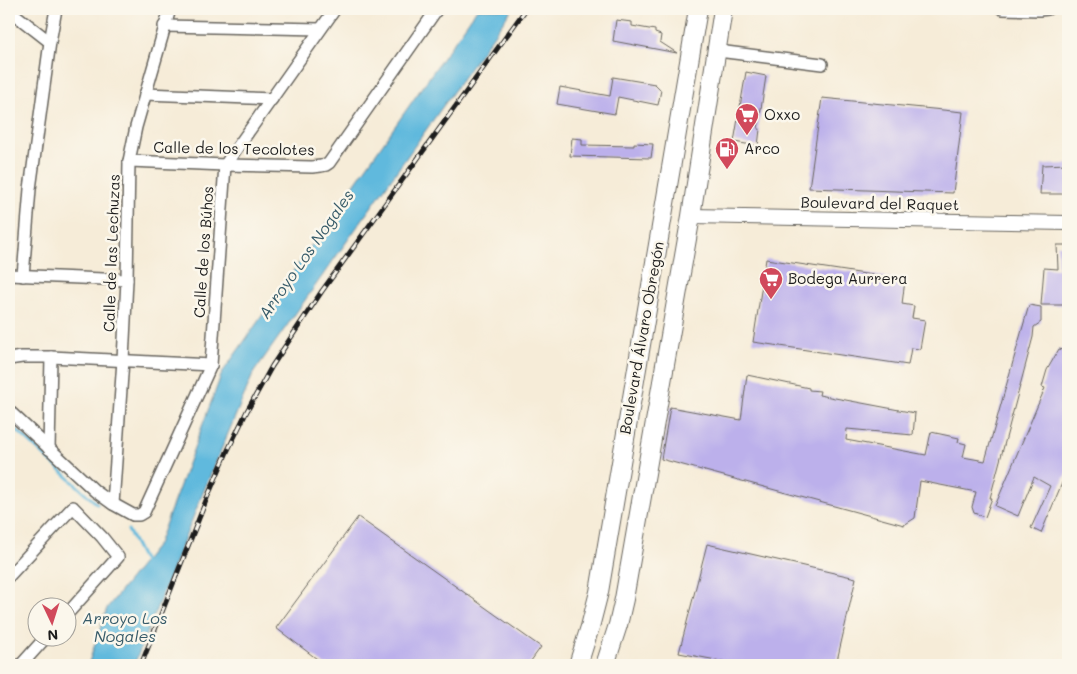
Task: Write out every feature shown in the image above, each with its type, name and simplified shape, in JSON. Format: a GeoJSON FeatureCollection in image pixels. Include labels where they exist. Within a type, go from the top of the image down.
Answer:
{"type":"FeatureCollection","features":[{"type":"Feature","properties":{"kind":"highway","name":"Boulevard Álvaro Obregón"},"geometry":{"type":"LineString","coordinates":[[578,665],[599,592],[698,9]]}},
{"type":"Feature","properties":{"kind":"highway","name":"Boulevard Álvaro Obregón"},"geometry":{"type":"LineString","coordinates":[[605,665],[618,626],[624,599],[691,216],[724,9]]}},
{"type":"Feature","properties":{"kind":"street"},"geometry":{"type":"LineString","coordinates":[[23,276],[30,189],[56,9]]}},
{"type":"Feature","properties":{"kind":"street","name":"Calle de las Lechuzas"},"geometry":{"type":"LineString","coordinates":[[113,504],[127,280],[129,161],[136,127],[170,9]]}},
{"type":"Feature","properties":{"kind":"street"},"geometry":{"type":"LineString","coordinates":[[224,165],[335,9]]}},
{"type":"Feature","properties":{"kind":"street","name":"Calle de los Tecolotes"},"geometry":{"type":"LineString","coordinates":[[129,161],[312,167],[326,165],[437,9]]}},
{"type":"Feature","properties":{"kind":"street"},"geometry":{"type":"LineString","coordinates":[[1002,9],[1048,9]]}},
{"type":"Feature","properties":{"kind":"street"},"geometry":{"type":"LineString","coordinates":[[9,10],[50,42]]}},
{"type":"Feature","properties":{"kind":"street"},"geometry":{"type":"LineString","coordinates":[[164,26],[320,29]]}},
{"type":"Feature","properties":{"kind":"street"},"geometry":{"type":"LineString","coordinates":[[718,51],[822,64]]}},
{"type":"Feature","properties":{"kind":"street"},"geometry":{"type":"LineString","coordinates":[[145,94],[272,99]]}},
{"type":"Feature","properties":{"kind":"street","name":"Calle de los Búhos"},"geometry":{"type":"LineString","coordinates":[[113,504],[133,515],[139,515],[144,512],[211,365],[224,165]]}},
{"type":"Feature","properties":{"kind":"street","name":"Boulevard del Raquet"},"geometry":{"type":"LineString","coordinates":[[691,216],[1068,224]]}},
{"type":"Feature","properties":{"kind":"street"},"geometry":{"type":"LineString","coordinates":[[9,275],[127,280]]}},
{"type":"Feature","properties":{"kind":"street"},"geometry":{"type":"LineString","coordinates":[[9,359],[51,357],[211,365]]}},
{"type":"Feature","properties":{"kind":"street"},"geometry":{"type":"LineString","coordinates":[[49,449],[51,357]]}},
{"type":"Feature","properties":{"kind":"street"},"geometry":{"type":"LineString","coordinates":[[9,411],[95,491],[113,504]]}},
{"type":"Feature","properties":{"kind":"street"},"geometry":{"type":"LineString","coordinates":[[9,576],[73,507],[102,536],[118,557],[78,602]]}},
{"type":"Feature","properties":{"kind":"street"},"geometry":{"type":"LineString","coordinates":[[21,665],[38,646]]}},
{"type":"Feature","properties":{"kind":"water","name":"Arroyo Los Nogales"},"geometry":{"type":"Polygon","coordinates":[[[477,9],[512,9],[254,372],[202,495],[134,665],[88,665],[107,608],[158,544],[222,373],[477,9]]]}},
{"type":"Feature","properties":{"kind":"building"},"geometry":{"type":"Polygon","coordinates":[[[616,20],[632,22],[632,26],[655,30],[655,33],[661,35],[660,42],[677,53],[613,41],[616,20]]]}},
{"type":"Feature","properties":{"kind":"building"},"geometry":{"type":"Polygon","coordinates":[[[746,72],[766,76],[758,129],[760,129],[758,146],[734,142],[746,72]]]}},
{"type":"Feature","properties":{"kind":"building"},"geometry":{"type":"Polygon","coordinates":[[[613,77],[655,84],[661,90],[658,105],[618,97],[615,114],[557,104],[560,87],[610,96],[613,77]]]}},
{"type":"Feature","properties":{"kind":"building"},"geometry":{"type":"Polygon","coordinates":[[[822,98],[963,112],[953,193],[809,188],[822,98]]]}},
{"type":"Feature","properties":{"kind":"building"},"geometry":{"type":"Polygon","coordinates":[[[572,138],[582,139],[582,145],[634,146],[634,143],[653,144],[651,158],[570,156],[572,138]]]}},
{"type":"Feature","properties":{"kind":"building"},"geometry":{"type":"Polygon","coordinates":[[[1068,164],[1068,194],[1040,194],[1042,165],[1068,164]]]}},
{"type":"Feature","properties":{"kind":"building"},"geometry":{"type":"Polygon","coordinates":[[[1057,245],[1068,245],[1068,305],[1041,305],[1044,268],[1058,269],[1057,245]]]}},
{"type":"Feature","properties":{"kind":"building"},"geometry":{"type":"Polygon","coordinates":[[[766,259],[905,280],[902,304],[914,306],[912,318],[925,320],[920,349],[911,348],[908,365],[753,342],[766,259]]]}},
{"type":"Feature","properties":{"kind":"building"},"geometry":{"type":"Polygon","coordinates":[[[1029,305],[1041,307],[1041,322],[1034,327],[1033,337],[990,498],[992,498],[985,517],[974,513],[972,507],[976,492],[920,481],[915,518],[904,525],[661,459],[670,407],[741,420],[747,375],[820,391],[819,395],[915,413],[913,435],[847,429],[846,440],[926,455],[931,432],[959,438],[958,442],[966,444],[963,457],[985,461],[1029,305]]]}},
{"type":"Feature","properties":{"kind":"building"},"geometry":{"type":"Polygon","coordinates":[[[1059,349],[1068,351],[1068,469],[1041,533],[1031,528],[1050,486],[1034,477],[1018,516],[995,506],[1045,388],[1042,387],[1047,370],[1059,349]]]}},
{"type":"Feature","properties":{"kind":"building"},"geometry":{"type":"Polygon","coordinates":[[[358,517],[541,647],[528,665],[325,665],[276,628],[358,517]]]}},
{"type":"Feature","properties":{"kind":"building"},"geometry":{"type":"Polygon","coordinates":[[[707,544],[856,578],[836,665],[743,665],[679,653],[707,544]]]}},
{"type":"Feature","properties":{"kind":"waterway"},"geometry":{"type":"LineString","coordinates":[[9,423],[97,504]]}},
{"type":"Feature","properties":{"kind":"waterway"},"geometry":{"type":"LineString","coordinates":[[128,530],[146,566]]}},
{"type":"Feature","properties":{"kind":"railway"},"geometry":{"type":"LineString","coordinates":[[141,665],[227,452],[272,366],[322,291],[526,9]]}},
{"type":"Feature","properties":{"kind":"place","name":"Oxxo"},"geometry":{"type":"Point","coordinates":[747,136]}},
{"type":"Feature","properties":{"kind":"place","name":"Arco"},"geometry":{"type":"Point","coordinates":[727,170]}},
{"type":"Feature","properties":{"kind":"place","name":"Bodega Aurrera"},"geometry":{"type":"Point","coordinates":[771,300]}}]}
